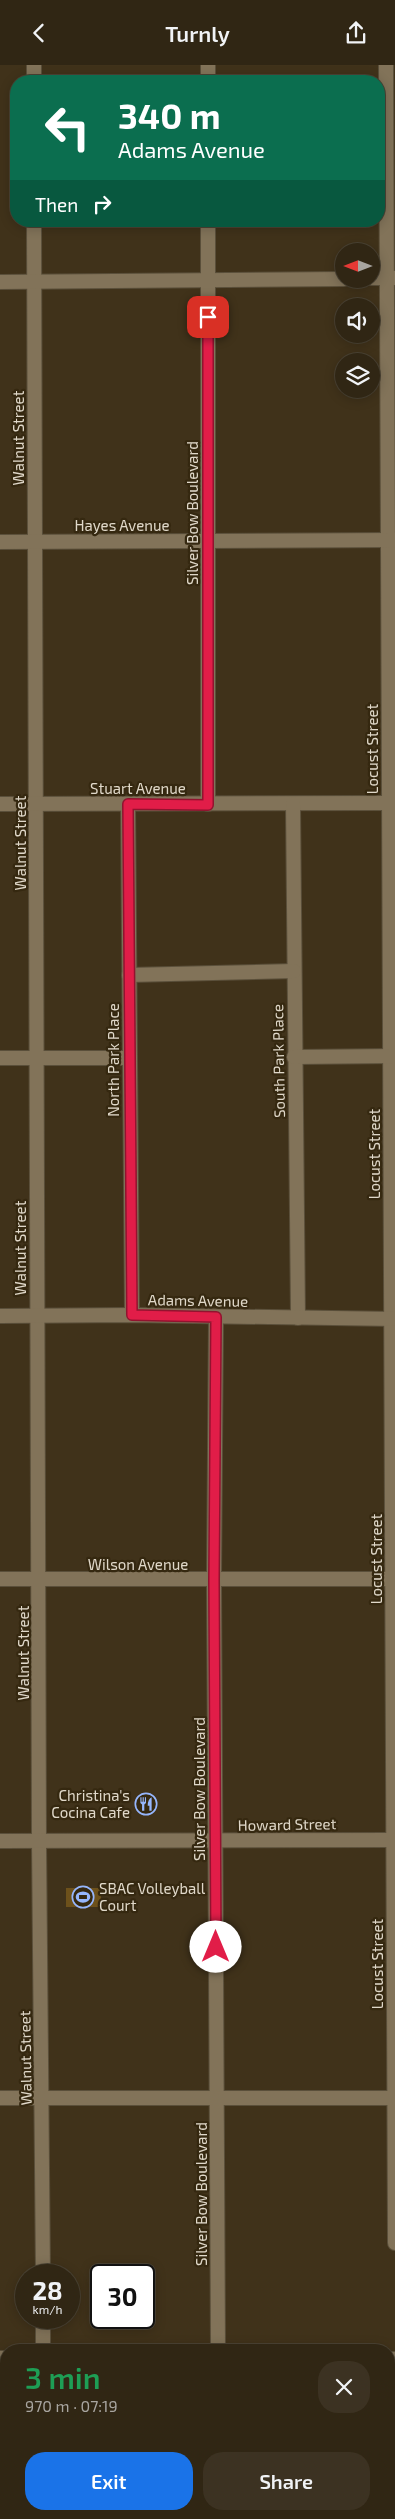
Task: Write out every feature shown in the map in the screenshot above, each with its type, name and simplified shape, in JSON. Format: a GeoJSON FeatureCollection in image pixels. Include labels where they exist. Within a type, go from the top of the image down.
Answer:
{"type":"FeatureCollection","features":[{"type":"Feature","properties":{"kind":"street","name":"Locust Street"},"geometry":{"type":"LineString","coordinates":[[386,65],[391,278],[395,2243]]}},
{"type":"Feature","properties":{"kind":"street","name":"Walnut Street"},"geometry":{"type":"LineString","coordinates":[[34,227],[39,1842],[43,2264]]}},
{"type":"Feature","properties":{"kind":"street","name":"Silver Bow Boulevard"},"geometry":{"type":"LineString","coordinates":[[208,227],[208,805]]}},
{"type":"Feature","properties":{"kind":"street"},"geometry":{"type":"LineString","coordinates":[[0,281],[335,279]]}},
{"type":"Feature","properties":{"kind":"street","name":"Hayes Avenue"},"geometry":{"type":"LineString","coordinates":[[0,543],[391,540]]}},
{"type":"Feature","properties":{"kind":"street","name":"Stuart Avenue"},"geometry":{"type":"LineString","coordinates":[[0,804],[208,805],[392,803]]}},
{"type":"Feature","properties":{"kind":"street","name":"North Park Place"},"geometry":{"type":"LineString","coordinates":[[128,804],[132,1315]]}},
{"type":"Feature","properties":{"kind":"street","name":"South Park Place"},"geometry":{"type":"LineString","coordinates":[[292,804],[298,1318]]}},
{"type":"Feature","properties":{"kind":"street"},"geometry":{"type":"LineString","coordinates":[[129,975],[294,971]]}},
{"type":"Feature","properties":{"kind":"street"},"geometry":{"type":"LineString","coordinates":[[294,1057],[392,1056]]}},
{"type":"Feature","properties":{"kind":"street"},"geometry":{"type":"LineString","coordinates":[[0,1058],[130,1058]]}},
{"type":"Feature","properties":{"kind":"street","name":"Adams Avenue"},"geometry":{"type":"LineString","coordinates":[[0,1316],[132,1315],[393,1319]]}},
{"type":"Feature","properties":{"kind":"street","name":"Silver Bow Boulevard"},"geometry":{"type":"LineString","coordinates":[[216,1317],[214,1580],[218,2344]]}},
{"type":"Feature","properties":{"kind":"street","name":"Wilson Avenue"},"geometry":{"type":"LineString","coordinates":[[0,1579],[394,1579]]}},
{"type":"Feature","properties":{"kind":"street","name":"Howard Street"},"geometry":{"type":"LineString","coordinates":[[0,1841],[394,1840]]}},
{"type":"Feature","properties":{"kind":"street"},"geometry":{"type":"LineString","coordinates":[[0,2098],[394,2098]]}},
{"type":"Feature","properties":{"kind":"street"},"geometry":{"type":"LineString","coordinates":[[43,2329],[43,2344]]}},
{"type":"Feature","properties":{"kind":"shaded area","name":"SBAC Volleyball Court"},"geometry":{"type":"Polygon","coordinates":[[[66,1888],[101,1888],[101,1907],[66,1907],[66,1888]]]}},
{"type":"Feature","properties":{"kind":"place","name":"Christina's Cocina Cafe"},"geometry":{"type":"Point","coordinates":[146,1804]}},
{"type":"Feature","properties":{"kind":"place","name":"SBAC Volleyball Court"},"geometry":{"type":"Point","coordinates":[83,1897]}},
{"type":"Feature","properties":{"kind":"route"},"geometry":{"type":"LineString","coordinates":[[208,317],[208,805],[128,804],[128,896],[132,1315],[216,1317],[214,1580],[216,1947]]}}]}
